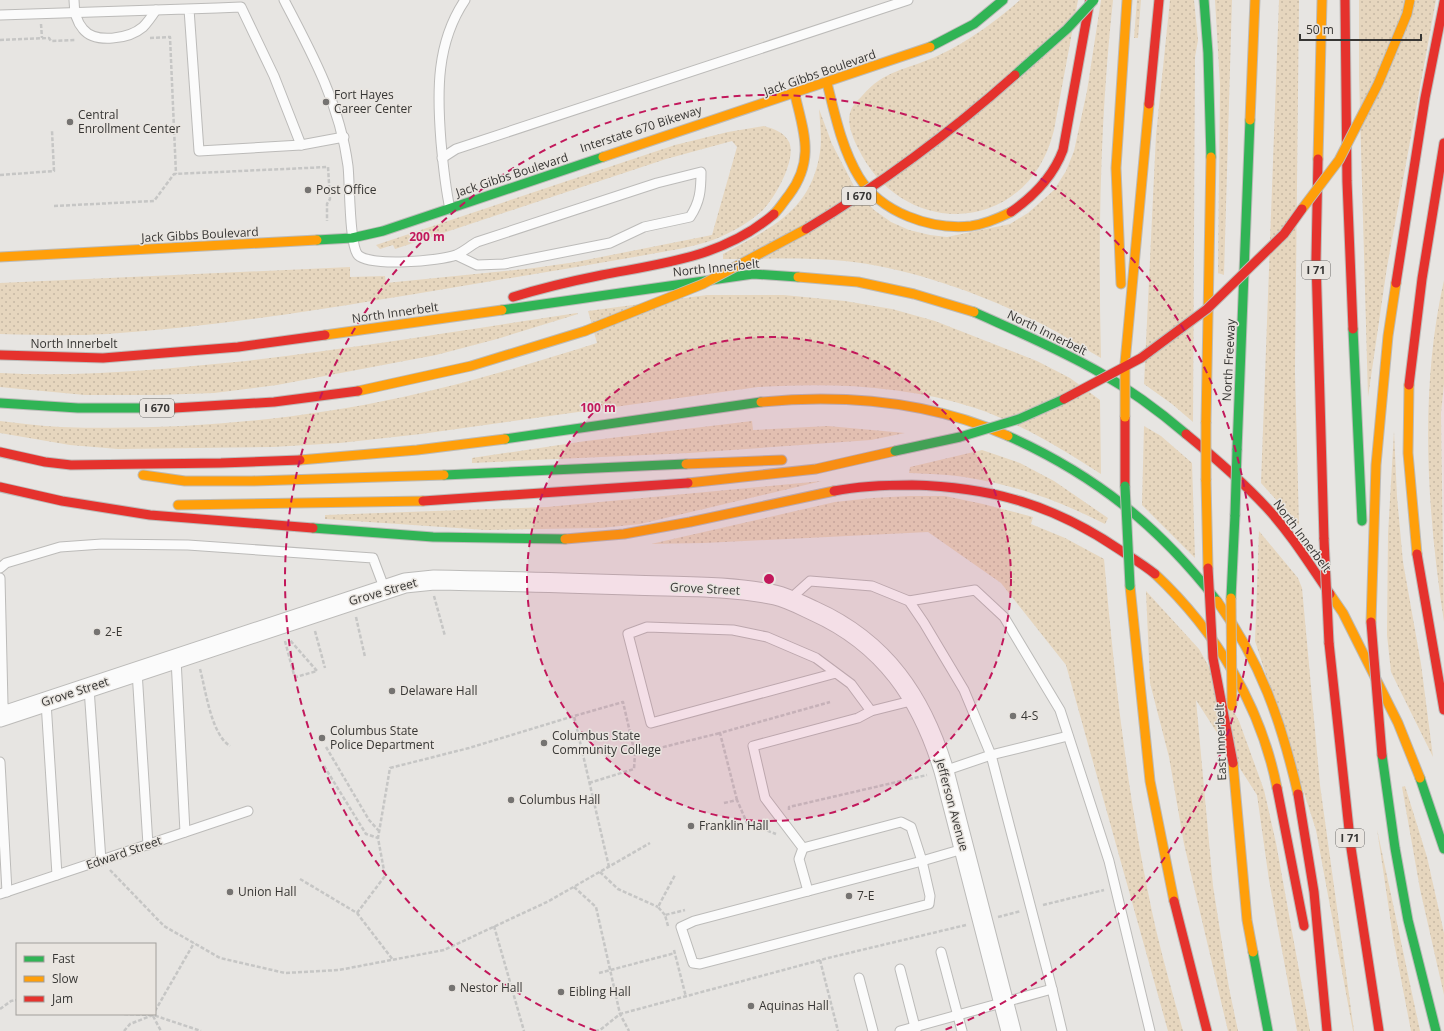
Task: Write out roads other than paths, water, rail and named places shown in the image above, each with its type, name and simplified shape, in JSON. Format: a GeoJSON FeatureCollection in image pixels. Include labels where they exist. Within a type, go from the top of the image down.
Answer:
{"type":"FeatureCollection","features":[{"type":"Feature","properties":{"kind":"main road","name":"Jack Gibbs Boulevard"},"geometry":{"type":"LineString","coordinates":[[0,256],[295,242],[352,238],[383,231],[918,52],[960,33],[990,12],[1003,0]]}},
{"type":"Feature","properties":{"kind":"main road"},"geometry":{"type":"LineString","coordinates":[[827,83],[846,154],[868,189],[891,208],[922,222],[945,227],[974,226],[1001,218],[1024,203],[1045,182],[1057,165],[1067,135],[1090,0]]}},
{"type":"Feature","properties":{"kind":"main road","name":"I 670"},"geometry":{"type":"LineString","coordinates":[[0,403],[114,409],[225,406],[314,398],[373,388],[456,370],[518,353],[585,331],[643,309],[718,277],[793,236],[851,201],[894,173],[991,98],[1094,0]]}},
{"type":"Feature","properties":{"kind":"main road"},"geometry":{"type":"LineString","coordinates":[[1127,0],[1116,168],[1125,363],[1125,486],[1130,586],[1150,781],[1172,894],[1207,1031]]}},
{"type":"Feature","properties":{"kind":"main road"},"geometry":{"type":"LineString","coordinates":[[1125,363],[1159,0]]}},
{"type":"Feature","properties":{"kind":"main road"},"geometry":{"type":"LineString","coordinates":[[1204,0],[1209,52],[1211,145],[1206,422],[1208,568],[1213,658],[1233,764]]}},
{"type":"Feature","properties":{"kind":"main road","name":"North Freeway"},"geometry":{"type":"LineString","coordinates":[[1237,450],[1255,0]]}},
{"type":"Feature","properties":{"kind":"main road","name":"I 71"},"geometry":{"type":"LineString","coordinates":[[1322,0],[1316,260],[1324,539],[1329,643],[1351,848],[1379,1031]]}},
{"type":"Feature","properties":{"kind":"main road"},"geometry":{"type":"LineString","coordinates":[[1345,0],[1348,197],[1355,393],[1363,530]]}},
{"type":"Feature","properties":{"kind":"main road"},"geometry":{"type":"LineString","coordinates":[[171,505],[401,502],[570,492],[684,483],[816,469],[960,437],[1011,421],[1071,396],[1141,358],[1207,309],[1284,234],[1339,160],[1378,84],[1407,14],[1410,0]]}},
{"type":"Feature","properties":{"kind":"main road"},"geometry":{"type":"LineString","coordinates":[[1371,622],[1376,465],[1388,336],[1425,98],[1444,2]]}},
{"type":"Feature","properties":{"kind":"main road"},"geometry":{"type":"LineString","coordinates":[[430,321],[557,284],[664,263],[716,249],[741,238],[770,218],[787,199],[801,174],[806,154],[806,138],[794,94]]}},
{"type":"Feature","properties":{"kind":"main road"},"geometry":{"type":"LineString","coordinates":[[1444,143],[1423,274],[1412,356],[1408,416],[1410,502],[1418,574],[1444,710]]}},
{"type":"Feature","properties":{"kind":"main road"},"geometry":{"type":"LineString","coordinates":[[1423,274],[1444,196]]}},
{"type":"Feature","properties":{"kind":"main road","name":"North Innerbelt"},"geometry":{"type":"LineString","coordinates":[[0,355],[76,358],[144,355],[238,347],[430,321],[668,285],[753,274],[858,282],[914,294],[973,312],[1032,337],[1099,372],[1168,419],[1215,457],[1267,508],[1290,536],[1343,613],[1398,723],[1420,777],[1444,849]]}},
{"type":"Feature","properties":{"kind":"main road"},"geometry":{"type":"LineString","coordinates":[[62,464],[222,463],[325,459],[414,451],[564,431],[737,404],[798,399],[858,400],[902,404],[951,416],[1016,439],[1068,466],[1111,492],[1159,535],[1192,570],[1233,624],[1258,670],[1275,711],[1292,768],[1302,817],[1319,933],[1326,1031]]}},
{"type":"Feature","properties":{"kind":"main road","name":"East Innerbelt"},"geometry":{"type":"LineString","coordinates":[[1237,450],[1231,598],[1233,764],[1247,920],[1268,1031]]}},
{"type":"Feature","properties":{"kind":"main road"},"geometry":{"type":"LineString","coordinates":[[826,456],[895,451]]}},
{"type":"Feature","properties":{"kind":"main road"},"geometry":{"type":"LineString","coordinates":[[0,452],[62,464],[185,481],[252,481],[408,477],[788,459]]}},
{"type":"Feature","properties":{"kind":"main road"},"geometry":{"type":"LineString","coordinates":[[0,487],[62,501],[150,515],[433,537],[535,540],[580,539],[624,534],[690,522],[853,487],[887,485],[943,486],[979,490],[1020,501],[1063,516],[1091,530],[1150,570],[1178,596],[1198,620],[1233,671],[1259,724],[1272,764],[1306,937]]}},
{"type":"Feature","properties":{"kind":"main road"},"geometry":{"type":"LineString","coordinates":[[62,501],[139,504]]}},
{"type":"Feature","properties":{"kind":"main road"},"geometry":{"type":"LineString","coordinates":[[1364,545],[1382,755],[1394,848],[1408,920],[1436,1031]]}},
{"type":"Feature","properties":{"kind":"main road"},"geometry":{"type":"LineString","coordinates":[[1311,960],[1326,1031]]}},
{"type":"Feature","properties":{"kind":"street","name":"Grove Street"},"geometry":{"type":"LineString","coordinates":[[3,716],[405,583],[434,580],[724,588],[775,595],[790,599],[828,617]]}},
{"type":"Feature","properties":{"kind":"street","name":"Jefferson Avenue"},"geometry":{"type":"LineString","coordinates":[[828,617],[848,629],[869,645],[887,663],[915,700],[935,742],[1011,1031]]}},
{"type":"Feature","properties":{"kind":"lane"},"geometry":{"type":"LineString","coordinates":[[74,0],[75,13],[83,30],[98,38],[127,36],[142,28],[156,10]]}},
{"type":"Feature","properties":{"kind":"lane"},"geometry":{"type":"LineString","coordinates":[[284,0],[328,87],[344,137],[348,167],[352,238],[357,254],[364,260],[414,262],[456,255],[477,242],[657,183],[701,172],[701,192],[698,205],[690,217],[644,228],[610,243],[504,264],[477,265],[456,255]]}},
{"type":"Feature","properties":{"kind":"lane"},"geometry":{"type":"LineString","coordinates":[[450,208],[445,186],[442,158],[438,96],[439,74],[448,32],[465,0]]}},
{"type":"Feature","properties":{"kind":"lane"},"geometry":{"type":"LineString","coordinates":[[442,158],[456,149],[908,0]]}},
{"type":"Feature","properties":{"kind":"lane"},"geometry":{"type":"LineString","coordinates":[[0,14],[190,9],[216,4],[241,7],[274,76],[301,144]]}},
{"type":"Feature","properties":{"kind":"lane"},"geometry":{"type":"LineString","coordinates":[[190,9],[198,151],[301,144],[344,137]]}},
{"type":"Feature","properties":{"kind":"lane"},"geometry":{"type":"LineString","coordinates":[[0,568],[6,563],[60,547],[102,544],[188,546],[373,558],[385,590]]}},
{"type":"Feature","properties":{"kind":"lane"},"geometry":{"type":"LineString","coordinates":[[0,578],[3,716]]}},
{"type":"Feature","properties":{"kind":"lane"},"geometry":{"type":"LineString","coordinates":[[790,599],[810,581],[872,586],[909,601],[974,590],[1004,617],[1060,710],[1109,861],[1150,1031]]}},
{"type":"Feature","properties":{"kind":"lane"},"geometry":{"type":"LineString","coordinates":[[909,601],[964,690],[991,755],[1062,1031]]}},
{"type":"Feature","properties":{"kind":"lane"},"geometry":{"type":"LineString","coordinates":[[836,673],[651,723],[628,634],[646,627],[733,630],[767,638],[816,658],[851,684],[871,711]]}},
{"type":"Feature","properties":{"kind":"lane"},"geometry":{"type":"LineString","coordinates":[[176,659],[185,832]]}},
{"type":"Feature","properties":{"kind":"lane"},"geometry":{"type":"LineString","coordinates":[[136,671],[148,845]]}},
{"type":"Feature","properties":{"kind":"lane"},"geometry":{"type":"LineString","coordinates":[[89,688],[101,861]]}},
{"type":"Feature","properties":{"kind":"lane"},"geometry":{"type":"LineString","coordinates":[[803,848],[765,798],[752,746],[858,718],[871,711],[915,700]]}},
{"type":"Feature","properties":{"kind":"lane"},"geometry":{"type":"LineString","coordinates":[[46,702],[57,875]]}},
{"type":"Feature","properties":{"kind":"lane"},"geometry":{"type":"LineString","coordinates":[[944,772],[991,755],[1068,736]]}},
{"type":"Feature","properties":{"kind":"lane"},"geometry":{"type":"LineString","coordinates":[[0,762],[4,893]]}},
{"type":"Feature","properties":{"kind":"lane","name":"Edward Street"},"geometry":{"type":"LineString","coordinates":[[4,893],[248,811]]}},
{"type":"Feature","properties":{"kind":"lane"},"geometry":{"type":"LineString","coordinates":[[803,848],[901,822],[911,827],[922,861],[930,896],[929,904],[700,964],[693,963],[681,927],[698,920],[922,861],[963,849]]}},
{"type":"Feature","properties":{"kind":"lane"},"geometry":{"type":"LineString","coordinates":[[803,848],[799,859],[808,891]]}},
{"type":"Feature","properties":{"kind":"lane"},"geometry":{"type":"LineString","coordinates":[[941,952],[962,1031]]}},
{"type":"Feature","properties":{"kind":"lane"},"geometry":{"type":"LineString","coordinates":[[900,969],[916,1029]]}},
{"type":"Feature","properties":{"kind":"lane"},"geometry":{"type":"LineString","coordinates":[[858,978],[873,1031]]}},
{"type":"Feature","properties":{"kind":"lane"},"geometry":{"type":"LineString","coordinates":[[900,1031],[916,1029],[1003,1001],[1052,988]]}},
{"type":"Feature","properties":{"kind":"place","name":"Fort Hayes Career Center"},"geometry":{"type":"Point","coordinates":[326,102]}},
{"type":"Feature","properties":{"kind":"place","name":"Central Enrollment Center"},"geometry":{"type":"Point","coordinates":[70,122]}},
{"type":"Feature","properties":{"kind":"place","name":"Post Office"},"geometry":{"type":"Point","coordinates":[308,190]}},
{"type":"Feature","properties":{"kind":"place","name":"2-E"},"geometry":{"type":"Point","coordinates":[97,632]}},
{"type":"Feature","properties":{"kind":"place","name":"Delaware Hall"},"geometry":{"type":"Point","coordinates":[392,691]}},
{"type":"Feature","properties":{"kind":"place","name":"4-S"},"geometry":{"type":"Point","coordinates":[1013,716]}},
{"type":"Feature","properties":{"kind":"place","name":"Columbus State Police Department"},"geometry":{"type":"Point","coordinates":[322,738]}},
{"type":"Feature","properties":{"kind":"place","name":"Columbus State Community College"},"geometry":{"type":"Point","coordinates":[544,743]}},
{"type":"Feature","properties":{"kind":"place","name":"Columbus Hall"},"geometry":{"type":"Point","coordinates":[511,800]}},
{"type":"Feature","properties":{"kind":"place","name":"Franklin Hall"},"geometry":{"type":"Point","coordinates":[691,826]}},
{"type":"Feature","properties":{"kind":"place","name":"Union Hall"},"geometry":{"type":"Point","coordinates":[230,892]}},
{"type":"Feature","properties":{"kind":"place","name":"7-E"},"geometry":{"type":"Point","coordinates":[849,896]}},
{"type":"Feature","properties":{"kind":"place","name":"Nestor Hall"},"geometry":{"type":"Point","coordinates":[452,988]}},
{"type":"Feature","properties":{"kind":"place","name":"Eibling Hall"},"geometry":{"type":"Point","coordinates":[561,992]}},
{"type":"Feature","properties":{"kind":"place","name":"Aquinas Hall"},"geometry":{"type":"Point","coordinates":[751,1006]}}]}
